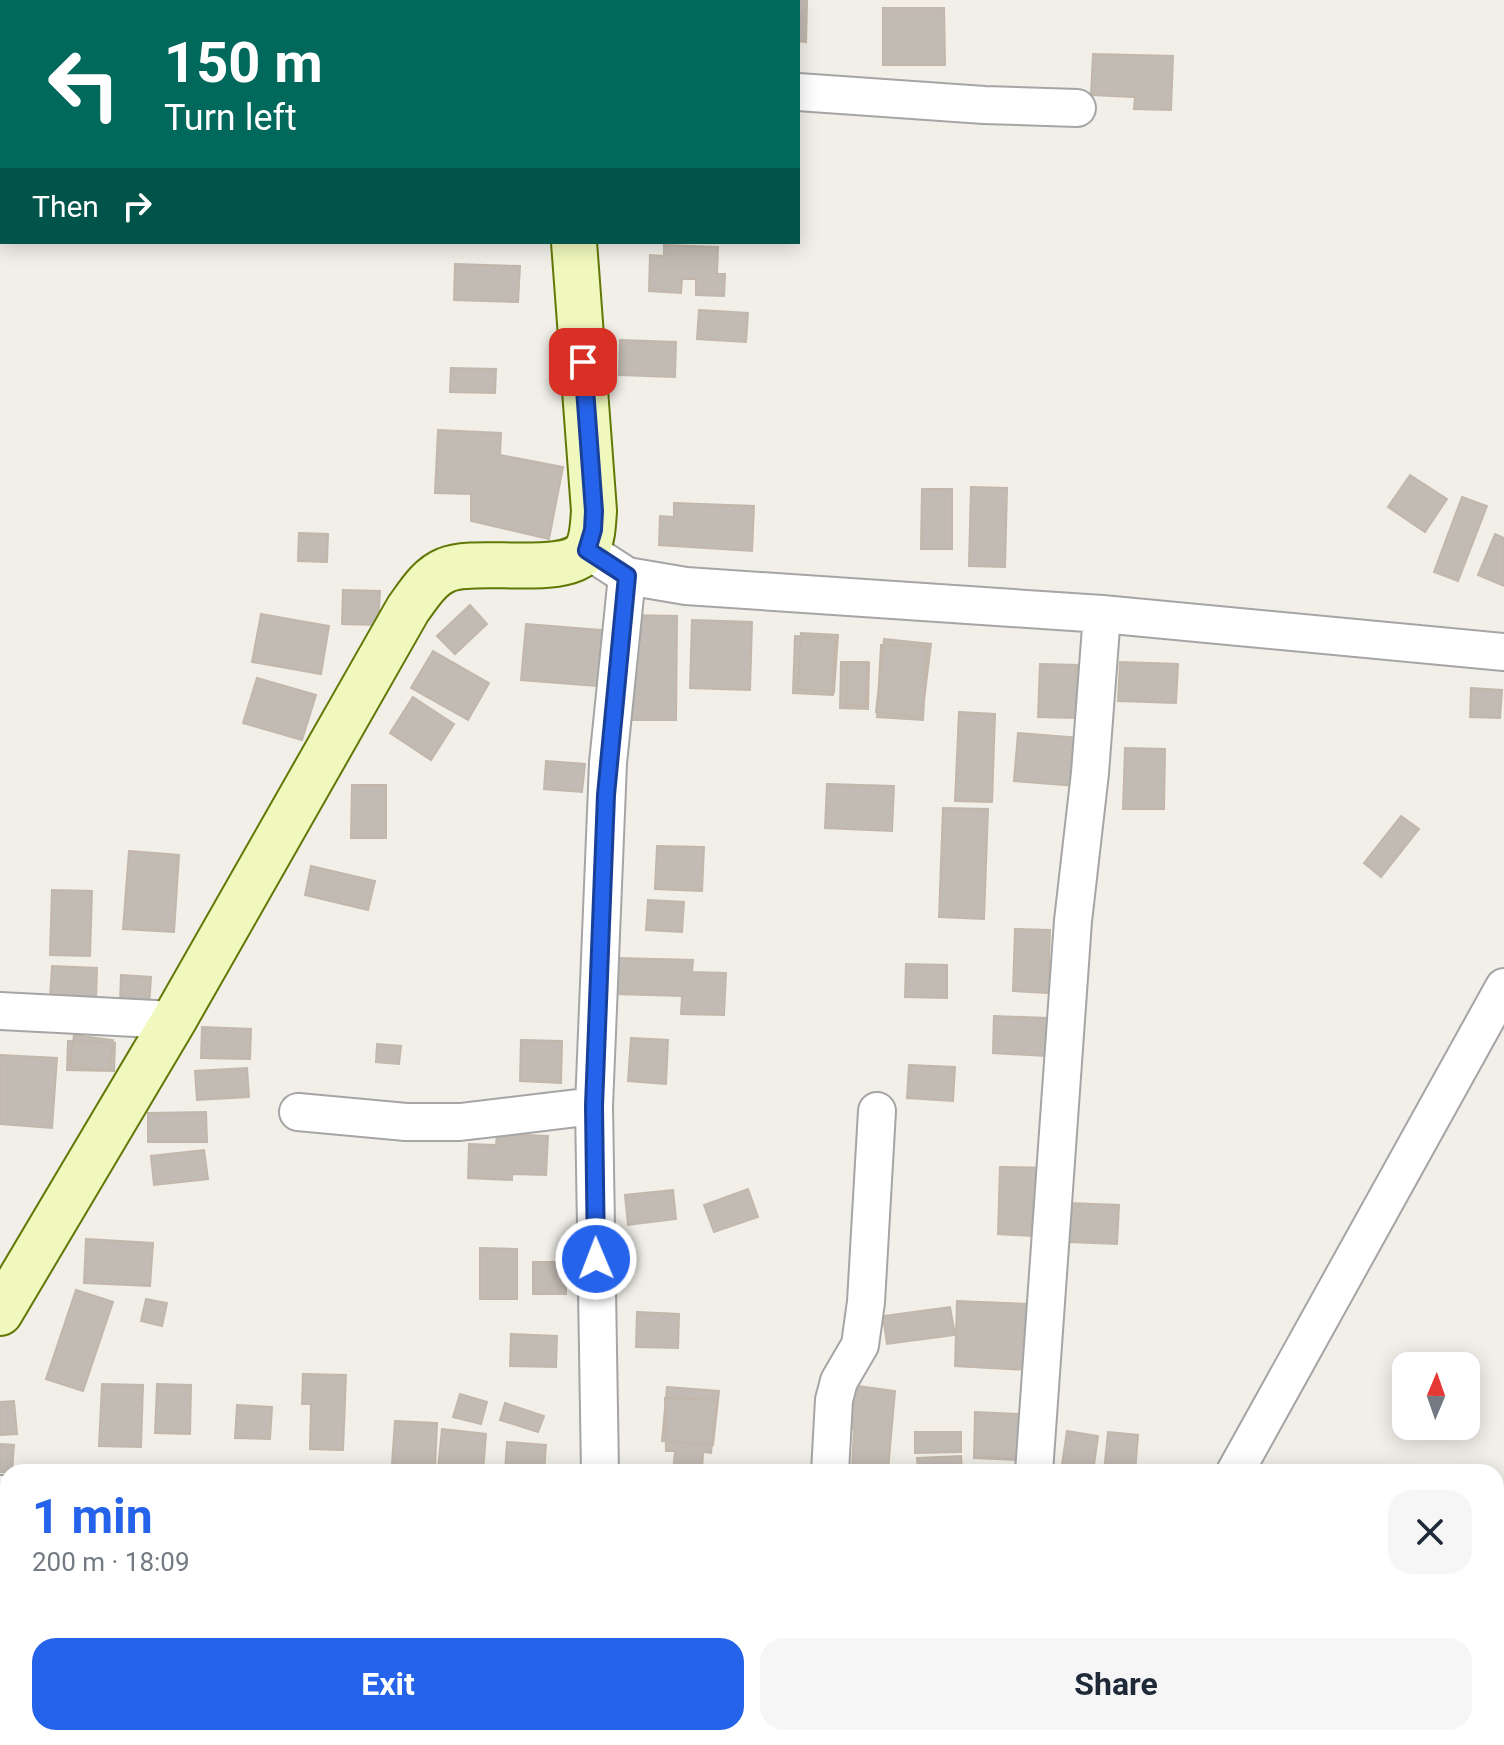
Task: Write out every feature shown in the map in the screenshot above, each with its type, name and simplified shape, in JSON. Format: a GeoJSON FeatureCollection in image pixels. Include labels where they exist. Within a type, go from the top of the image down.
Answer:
{"type":"FeatureCollection","features":[{"type":"Feature","properties":{"kind":"street"},"geometry":{"type":"LineString","coordinates":[[800,92],[1077,108]]}},
{"type":"Feature","properties":{"kind":"street"},"geometry":{"type":"LineString","coordinates":[[0,1313],[174,1020],[408,609],[430,580],[448,569],[477,564],[537,566],[574,560],[587,550],[594,511],[574,244]]}},
{"type":"Feature","properties":{"kind":"street"},"geometry":{"type":"LineString","coordinates":[[587,550],[627,576],[686,586],[1102,614],[1504,652]]}},
{"type":"Feature","properties":{"kind":"street"},"geometry":{"type":"LineString","coordinates":[[600,1464],[594,1106],[608,763],[627,576]]}},
{"type":"Feature","properties":{"kind":"street"},"geometry":{"type":"LineString","coordinates":[[1035,1464],[1073,921],[1090,773],[1102,614]]}},
{"type":"Feature","properties":{"kind":"street"},"geometry":{"type":"LineString","coordinates":[[1239,1464],[1504,987]]}},
{"type":"Feature","properties":{"kind":"street"},"geometry":{"type":"LineString","coordinates":[[0,1011],[174,1020]]}},
{"type":"Feature","properties":{"kind":"street"},"geometry":{"type":"LineString","coordinates":[[298,1112],[406,1122],[460,1122],[594,1106]]}},
{"type":"Feature","properties":{"kind":"street"},"geometry":{"type":"LineString","coordinates":[[830,1464],[834,1400],[839,1381],[860,1345],[866,1302],[877,1111]]}},
{"type":"Feature","properties":{"kind":"building"},"geometry":{"type":"Polygon","coordinates":[[[800,0],[807,0],[806,42],[800,41],[800,0]]]}},
{"type":"Feature","properties":{"kind":"building"},"geometry":{"type":"Polygon","coordinates":[[[883,8],[944,8],[945,65],[883,65],[883,8]]]}},
{"type":"Feature","properties":{"kind":"building"},"geometry":{"type":"Polygon","coordinates":[[[1093,54],[1173,56],[1171,110],[1134,109],[1135,97],[1091,95],[1093,54]]]}},
{"type":"Feature","properties":{"kind":"building"},"geometry":{"type":"Polygon","coordinates":[[[664,245],[718,247],[717,274],[725,274],[724,296],[696,295],[696,279],[682,279],[681,293],[649,291],[650,255],[664,256],[664,245]]]}},
{"type":"Feature","properties":{"kind":"building"},"geometry":{"type":"Polygon","coordinates":[[[455,264],[520,266],[518,302],[454,300],[455,264]]]}},
{"type":"Feature","properties":{"kind":"building"},"geometry":{"type":"Polygon","coordinates":[[[699,310],[748,313],[746,342],[697,339],[699,310]]]}},
{"type":"Feature","properties":{"kind":"building"},"geometry":{"type":"Polygon","coordinates":[[[620,340],[676,342],[675,377],[619,375],[620,340]]]}},
{"type":"Feature","properties":{"kind":"building"},"geometry":{"type":"Polygon","coordinates":[[[451,368],[496,369],[495,393],[450,392],[451,368]]]}},
{"type":"Feature","properties":{"kind":"building"},"geometry":{"type":"Polygon","coordinates":[[[438,430],[501,433],[500,455],[563,467],[549,539],[471,521],[471,494],[435,493],[438,430]]]}},
{"type":"Feature","properties":{"kind":"building"},"geometry":{"type":"Polygon","coordinates":[[[1410,475],[1447,499],[1425,532],[1388,507],[1410,475]]]}},
{"type":"Feature","properties":{"kind":"building"},"geometry":{"type":"Polygon","coordinates":[[[971,487],[1007,488],[1005,567],[969,566],[971,487]]]}},
{"type":"Feature","properties":{"kind":"building"},"geometry":{"type":"Polygon","coordinates":[[[922,489],[952,489],[952,549],[921,549],[922,489]]]}},
{"type":"Feature","properties":{"kind":"building"},"geometry":{"type":"Polygon","coordinates":[[[1462,497],[1487,506],[1458,581],[1434,572],[1462,497]]]}},
{"type":"Feature","properties":{"kind":"building"},"geometry":{"type":"Polygon","coordinates":[[[674,503],[754,506],[752,551],[659,545],[660,516],[674,517],[674,503]]]}},
{"type":"Feature","properties":{"kind":"building"},"geometry":{"type":"Polygon","coordinates":[[[299,533],[328,534],[327,562],[298,561],[299,533]]]}},
{"type":"Feature","properties":{"kind":"building"},"geometry":{"type":"Polygon","coordinates":[[[1495,534],[1504,538],[1504,586],[1478,575],[1495,534]]]}},
{"type":"Feature","properties":{"kind":"building"},"geometry":{"type":"Polygon","coordinates":[[[343,590],[380,591],[378,625],[342,624],[343,590]]]}},
{"type":"Feature","properties":{"kind":"building"},"geometry":{"type":"Polygon","coordinates":[[[470,605],[487,624],[455,654],[437,636],[470,605]]]}},
{"type":"Feature","properties":{"kind":"building"},"geometry":{"type":"Polygon","coordinates":[[[261,614],[329,626],[321,674],[252,662],[261,614]]]}},
{"type":"Feature","properties":{"kind":"building"},"geometry":{"type":"Polygon","coordinates":[[[625,615],[677,616],[676,720],[625,720],[625,615]]]}},
{"type":"Feature","properties":{"kind":"building"},"geometry":{"type":"Polygon","coordinates":[[[692,620],[752,622],[750,690],[690,688],[692,620]]]}},
{"type":"Feature","properties":{"kind":"building"},"geometry":{"type":"Polygon","coordinates":[[[526,624],[613,631],[609,687],[521,680],[526,624]]]}},
{"type":"Feature","properties":{"kind":"building"},"geometry":{"type":"Polygon","coordinates":[[[801,633],[838,635],[834,692],[798,689],[801,633]]]}},
{"type":"Feature","properties":{"kind":"building"},"geometry":{"type":"Polygon","coordinates":[[[795,636],[835,638],[833,695],[793,693],[795,636]]]}},
{"type":"Feature","properties":{"kind":"building"},"geometry":{"type":"Polygon","coordinates":[[[884,639],[931,644],[922,717],[876,712],[884,639]]]}},
{"type":"Feature","properties":{"kind":"building"},"geometry":{"type":"Polygon","coordinates":[[[881,645],[927,647],[923,720],[877,717],[881,645]]]}},
{"type":"Feature","properties":{"kind":"building"},"geometry":{"type":"Polygon","coordinates":[[[433,651],[489,683],[468,720],[411,688],[433,651]]]}},
{"type":"Feature","properties":{"kind":"building"},"geometry":{"type":"Polygon","coordinates":[[[841,662],[869,663],[868,709],[840,708],[841,662]]]}},
{"type":"Feature","properties":{"kind":"building"},"geometry":{"type":"Polygon","coordinates":[[[847,662],[868,662],[866,706],[846,705],[847,662]]]}},
{"type":"Feature","properties":{"kind":"building"},"geometry":{"type":"Polygon","coordinates":[[[1120,662],[1178,664],[1176,703],[1118,701],[1120,662]]]}},
{"type":"Feature","properties":{"kind":"building"},"geometry":{"type":"Polygon","coordinates":[[[1040,664],[1078,665],[1076,718],[1038,717],[1040,664]]]}},
{"type":"Feature","properties":{"kind":"building"},"geometry":{"type":"Polygon","coordinates":[[[257,678],[316,695],[302,740],[243,723],[257,678]]]}},
{"type":"Feature","properties":{"kind":"building"},"geometry":{"type":"Polygon","coordinates":[[[1471,688],[1502,690],[1500,718],[1470,717],[1471,688]]]}},
{"type":"Feature","properties":{"kind":"building"},"geometry":{"type":"Polygon","coordinates":[[[413,697],[454,724],[431,760],[390,733],[413,697]]]}},
{"type":"Feature","properties":{"kind":"building"},"geometry":{"type":"Polygon","coordinates":[[[959,712],[995,714],[992,802],[955,801],[959,712]]]}},
{"type":"Feature","properties":{"kind":"building"},"geometry":{"type":"Polygon","coordinates":[[[1018,733],[1080,738],[1076,786],[1014,781],[1018,733]]]}},
{"type":"Feature","properties":{"kind":"building"},"geometry":{"type":"Polygon","coordinates":[[[1125,748],[1165,749],[1164,809],[1123,809],[1125,748]]]}},
{"type":"Feature","properties":{"kind":"building"},"geometry":{"type":"Polygon","coordinates":[[[546,761],[585,764],[582,792],[544,789],[546,761]]]}},
{"type":"Feature","properties":{"kind":"building"},"geometry":{"type":"Polygon","coordinates":[[[827,784],[894,786],[892,831],[825,828],[827,784]]]}},
{"type":"Feature","properties":{"kind":"building"},"geometry":{"type":"Polygon","coordinates":[[[352,785],[386,785],[386,838],[351,838],[352,785]]]}},
{"type":"Feature","properties":{"kind":"building"},"geometry":{"type":"Polygon","coordinates":[[[943,808],[988,809],[984,919],[939,917],[943,808]]]}},
{"type":"Feature","properties":{"kind":"building"},"geometry":{"type":"Polygon","coordinates":[[[1401,816],[1419,829],[1381,877],[1364,863],[1401,816]]]}},
{"type":"Feature","properties":{"kind":"building"},"geometry":{"type":"Polygon","coordinates":[[[657,846],[704,847],[702,891],[655,889],[657,846]]]}},
{"type":"Feature","properties":{"kind":"building"},"geometry":{"type":"Polygon","coordinates":[[[129,851],[179,855],[174,932],[123,929],[129,851]]]}},
{"type":"Feature","properties":{"kind":"building"},"geometry":{"type":"Polygon","coordinates":[[[311,866],[375,881],[368,910],[305,895],[311,866]]]}},
{"type":"Feature","properties":{"kind":"building"},"geometry":{"type":"Polygon","coordinates":[[[52,890],[92,891],[90,956],[50,955],[52,890]]]}},
{"type":"Feature","properties":{"kind":"building"},"geometry":{"type":"Polygon","coordinates":[[[648,900],[684,902],[682,932],[646,930],[648,900]]]}},
{"type":"Feature","properties":{"kind":"building"},"geometry":{"type":"Polygon","coordinates":[[[1015,929],[1050,930],[1048,993],[1013,991],[1015,929]]]}},
{"type":"Feature","properties":{"kind":"building"},"geometry":{"type":"Polygon","coordinates":[[[618,958],[693,960],[692,972],[726,973],[724,1015],[681,1014],[682,996],[616,994],[618,958]]]}},
{"type":"Feature","properties":{"kind":"building"},"geometry":{"type":"Polygon","coordinates":[[[906,964],[947,965],[947,998],[905,997],[906,964]]]}},
{"type":"Feature","properties":{"kind":"building"},"geometry":{"type":"Polygon","coordinates":[[[52,966],[97,968],[96,999],[50,997],[52,966]]]}},
{"type":"Feature","properties":{"kind":"building"},"geometry":{"type":"Polygon","coordinates":[[[121,975],[151,977],[149,1005],[120,1003],[121,975]]]}},
{"type":"Feature","properties":{"kind":"building"},"geometry":{"type":"Polygon","coordinates":[[[994,1016],[1047,1018],[1045,1056],[993,1053],[994,1016]]]}},
{"type":"Feature","properties":{"kind":"building"},"geometry":{"type":"Polygon","coordinates":[[[202,1027],[251,1029],[250,1059],[201,1058],[202,1027]]]}},
{"type":"Feature","properties":{"kind":"building"},"geometry":{"type":"Polygon","coordinates":[[[74,1035],[113,1040],[109,1071],[70,1066],[74,1035]]]}},
{"type":"Feature","properties":{"kind":"building"},"geometry":{"type":"Polygon","coordinates":[[[631,1038],[668,1040],[666,1084],[628,1081],[631,1038]]]}},
{"type":"Feature","properties":{"kind":"building"},"geometry":{"type":"Polygon","coordinates":[[[521,1040],[562,1041],[561,1083],[520,1081],[521,1040]]]}},
{"type":"Feature","properties":{"kind":"building"},"geometry":{"type":"Polygon","coordinates":[[[68,1041],[115,1043],[114,1071],[67,1070],[68,1041]]]}},
{"type":"Feature","properties":{"kind":"building"},"geometry":{"type":"Polygon","coordinates":[[[377,1044],[401,1046],[399,1064],[376,1062],[377,1044]]]}},
{"type":"Feature","properties":{"kind":"building"},"geometry":{"type":"Polygon","coordinates":[[[0,1055],[57,1058],[52,1128],[0,1124],[0,1055]]]}},
{"type":"Feature","properties":{"kind":"building"},"geometry":{"type":"Polygon","coordinates":[[[909,1065],[955,1067],[953,1101],[907,1098],[909,1065]]]}},
{"type":"Feature","properties":{"kind":"building"},"geometry":{"type":"Polygon","coordinates":[[[247,1068],[249,1097],[197,1100],[195,1071],[247,1068]]]}},
{"type":"Feature","properties":{"kind":"building"},"geometry":{"type":"Polygon","coordinates":[[[206,1112],[207,1142],[148,1142],[148,1113],[206,1112]]]}},
{"type":"Feature","properties":{"kind":"building"},"geometry":{"type":"Polygon","coordinates":[[[497,1134],[548,1136],[546,1175],[512,1174],[512,1180],[468,1178],[469,1144],[496,1145],[497,1134]]]}},
{"type":"Feature","properties":{"kind":"building"},"geometry":{"type":"Polygon","coordinates":[[[204,1150],[208,1179],[154,1185],[151,1156],[204,1150]]]}},
{"type":"Feature","properties":{"kind":"building"},"geometry":{"type":"Polygon","coordinates":[[[1000,1167],[1048,1168],[1047,1197],[1034,1197],[1032,1236],[998,1234],[1000,1167]]]}},
{"type":"Feature","properties":{"kind":"building"},"geometry":{"type":"Polygon","coordinates":[[[748,1189],[758,1217],[714,1232],[704,1205],[748,1189]]]}},
{"type":"Feature","properties":{"kind":"building"},"geometry":{"type":"Polygon","coordinates":[[[673,1190],[676,1219],[628,1225],[625,1195],[673,1190]]]}},
{"type":"Feature","properties":{"kind":"building"},"geometry":{"type":"Polygon","coordinates":[[[1069,1203],[1119,1205],[1117,1244],[1068,1242],[1069,1203]]]}},
{"type":"Feature","properties":{"kind":"building"},"geometry":{"type":"Polygon","coordinates":[[[86,1239],[153,1243],[150,1286],[84,1283],[86,1239]]]}},
{"type":"Feature","properties":{"kind":"building"},"geometry":{"type":"Polygon","coordinates":[[[480,1248],[517,1249],[517,1299],[480,1299],[480,1248]]]}},
{"type":"Feature","properties":{"kind":"building"},"geometry":{"type":"Polygon","coordinates":[[[533,1262],[566,1262],[566,1294],[533,1294],[533,1262]]]}},
{"type":"Feature","properties":{"kind":"building"},"geometry":{"type":"Polygon","coordinates":[[[76,1290],[113,1302],[83,1391],[46,1379],[76,1290]]]}},
{"type":"Feature","properties":{"kind":"building"},"geometry":{"type":"Polygon","coordinates":[[[146,1299],[167,1303],[162,1326],[141,1321],[146,1299]]]}},
{"type":"Feature","properties":{"kind":"building"},"geometry":{"type":"Polygon","coordinates":[[[957,1301],[1030,1304],[1028,1370],[955,1366],[957,1301]]]}},
{"type":"Feature","properties":{"kind":"building"},"geometry":{"type":"Polygon","coordinates":[[[950,1307],[955,1335],[887,1344],[883,1316],[950,1307]]]}},
{"type":"Feature","properties":{"kind":"building"},"geometry":{"type":"Polygon","coordinates":[[[637,1312],[679,1314],[678,1348],[636,1347],[637,1312]]]}},
{"type":"Feature","properties":{"kind":"building"},"geometry":{"type":"Polygon","coordinates":[[[511,1334],[557,1336],[556,1367],[510,1366],[511,1334]]]}},
{"type":"Feature","properties":{"kind":"building"},"geometry":{"type":"Polygon","coordinates":[[[303,1374],[346,1375],[343,1450],[310,1449],[311,1404],[302,1404],[303,1374]]]}},
{"type":"Feature","properties":{"kind":"building"},"geometry":{"type":"Polygon","coordinates":[[[102,1384],[143,1385],[141,1447],[99,1446],[102,1384]]]}},
{"type":"Feature","properties":{"kind":"building"},"geometry":{"type":"Polygon","coordinates":[[[157,1384],[191,1385],[190,1434],[155,1433],[157,1384]]]}},
{"type":"Feature","properties":{"kind":"building"},"geometry":{"type":"Polygon","coordinates":[[[843,1384],[895,1391],[889,1464],[852,1464],[854,1429],[836,1426],[843,1384]]]}},
{"type":"Feature","properties":{"kind":"building"},"geometry":{"type":"Polygon","coordinates":[[[667,1387],[719,1391],[713,1445],[662,1441],[667,1387]]]}},
{"type":"Feature","properties":{"kind":"building"},"geometry":{"type":"Polygon","coordinates":[[[460,1394],[487,1402],[481,1424],[453,1417],[460,1394]]]}},
{"type":"Feature","properties":{"kind":"building"},"geometry":{"type":"Polygon","coordinates":[[[665,1398],[717,1400],[711,1453],[703,1452],[702,1464],[674,1464],[675,1451],[666,1451],[665,1398]]]}},
{"type":"Feature","properties":{"kind":"building"},"geometry":{"type":"Polygon","coordinates":[[[14,1401],[17,1434],[0,1435],[0,1402],[14,1401]]]}},
{"type":"Feature","properties":{"kind":"building"},"geometry":{"type":"Polygon","coordinates":[[[505,1403],[544,1416],[538,1432],[500,1420],[505,1403]]]}},
{"type":"Feature","properties":{"kind":"building"},"geometry":{"type":"Polygon","coordinates":[[[237,1405],[272,1407],[270,1439],[235,1438],[237,1405]]]}},
{"type":"Feature","properties":{"kind":"building"},"geometry":{"type":"Polygon","coordinates":[[[975,1412],[1020,1414],[1018,1460],[974,1458],[975,1412]]]}},
{"type":"Feature","properties":{"kind":"building"},"geometry":{"type":"Polygon","coordinates":[[[395,1421],[437,1423],[435,1464],[392,1464],[395,1421]]]}},
{"type":"Feature","properties":{"kind":"building"},"geometry":{"type":"Polygon","coordinates":[[[442,1429],[486,1434],[484,1464],[438,1464],[442,1429]]]}},
{"type":"Feature","properties":{"kind":"building"},"geometry":{"type":"Polygon","coordinates":[[[1067,1431],[1098,1436],[1094,1464],[1062,1464],[1067,1431]]]}},
{"type":"Feature","properties":{"kind":"building"},"geometry":{"type":"Polygon","coordinates":[[[915,1432],[961,1432],[961,1452],[915,1453],[915,1432]]]}},
{"type":"Feature","properties":{"kind":"building"},"geometry":{"type":"Polygon","coordinates":[[[1108,1432],[1138,1435],[1136,1464],[1105,1464],[1108,1432]]]}},
{"type":"Feature","properties":{"kind":"building"},"geometry":{"type":"Polygon","coordinates":[[[507,1442],[546,1445],[545,1464],[506,1464],[507,1442]]]}},
{"type":"Feature","properties":{"kind":"building"},"geometry":{"type":"Polygon","coordinates":[[[0,1444],[14,1445],[13,1464],[0,1464],[0,1444]]]}},
{"type":"Feature","properties":{"kind":"building"},"geometry":{"type":"Polygon","coordinates":[[[961,1456],[962,1464],[917,1464],[917,1458],[961,1456]]]}},
{"type":"Feature","properties":{"kind":"route"},"geometry":{"type":"LineString","coordinates":[[583,362],[594,511],[587,550],[627,576],[606,795],[594,1106],[596,1259]]}}]}
